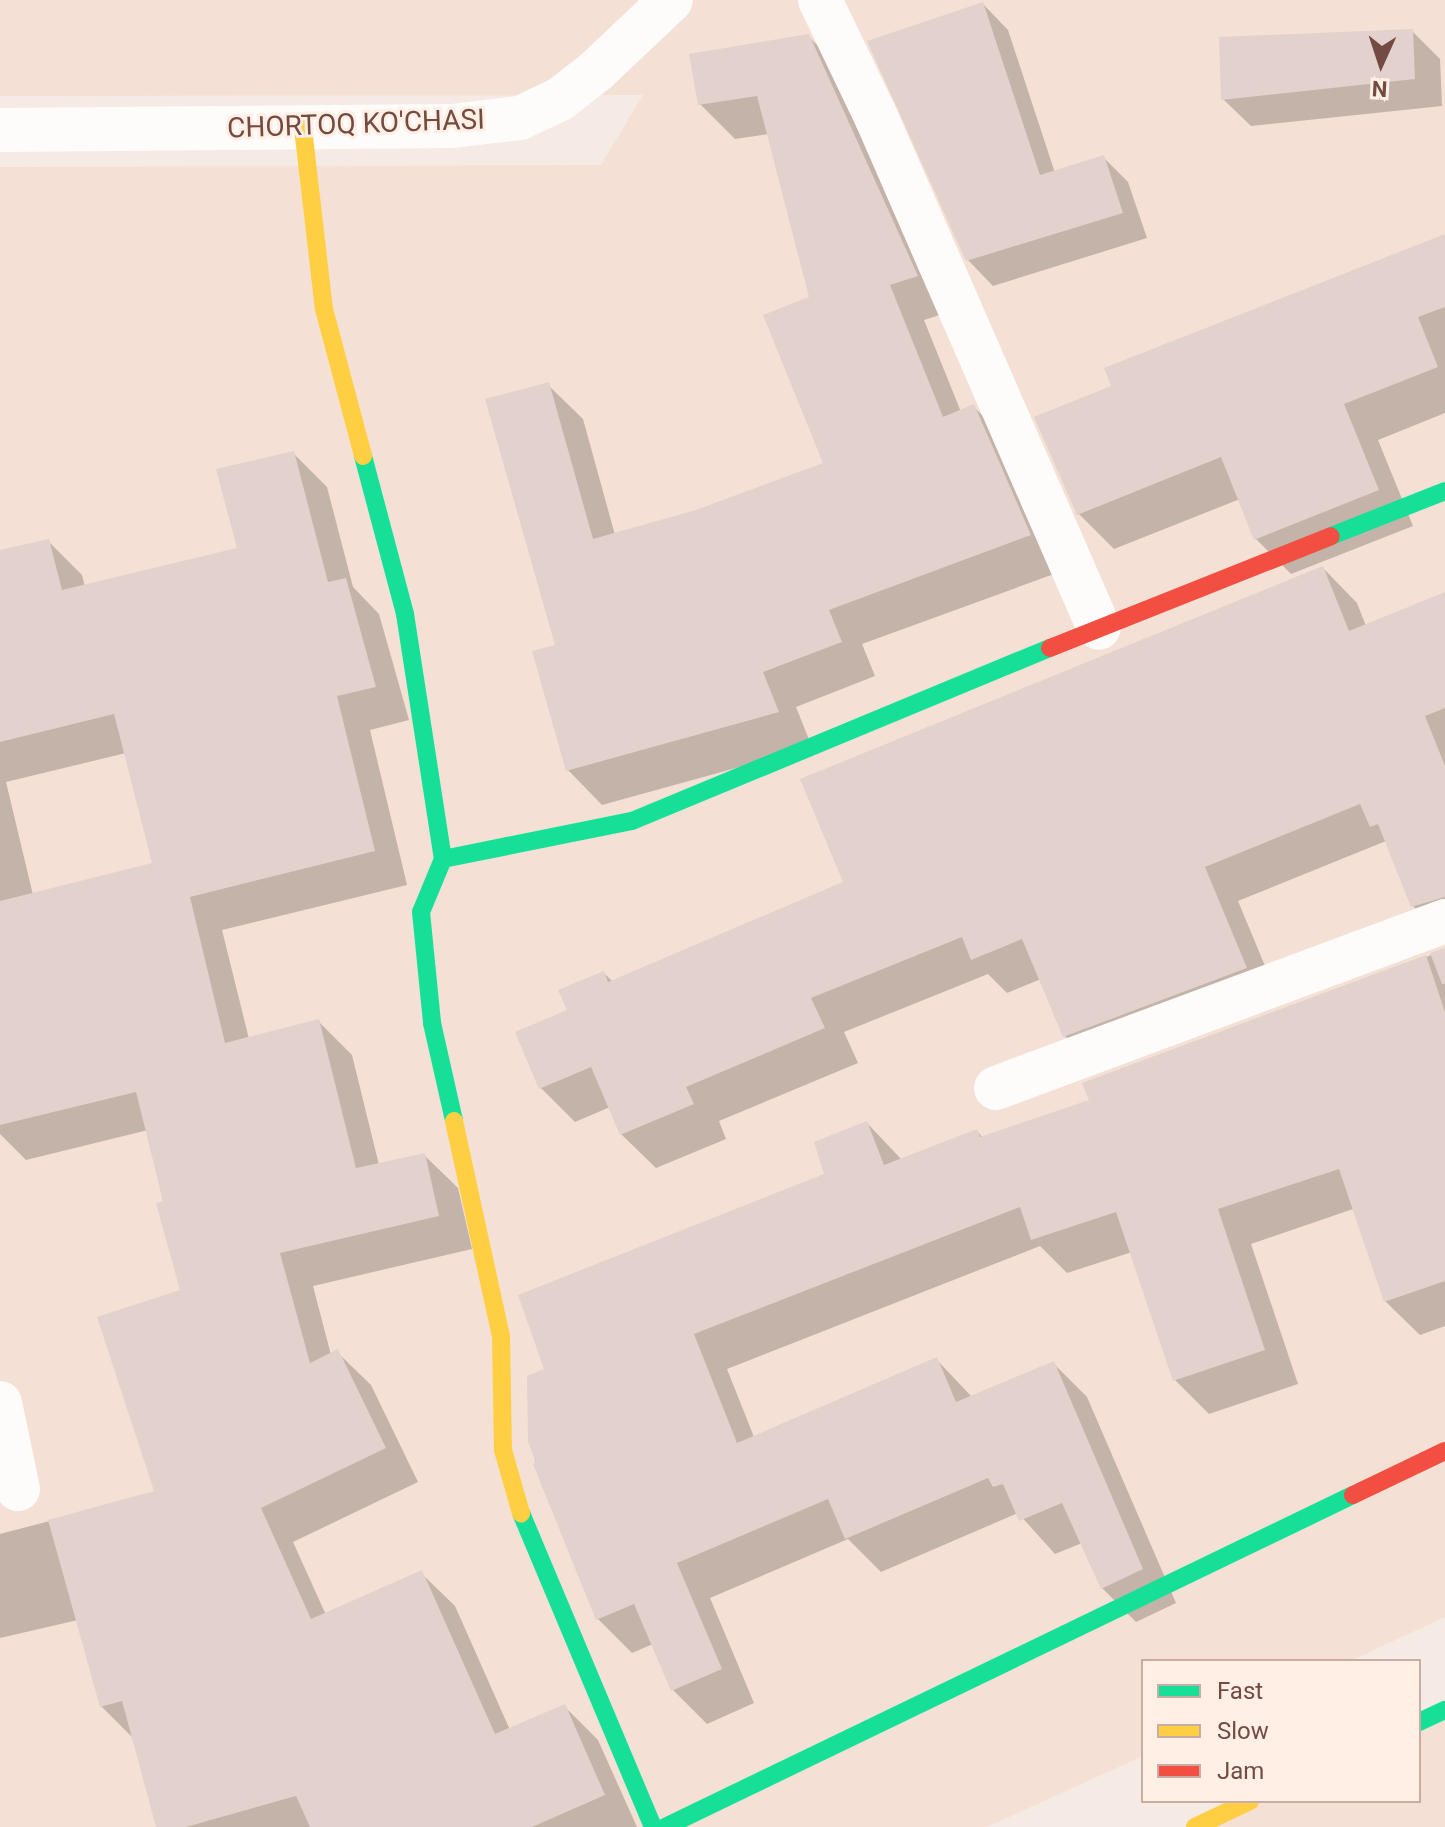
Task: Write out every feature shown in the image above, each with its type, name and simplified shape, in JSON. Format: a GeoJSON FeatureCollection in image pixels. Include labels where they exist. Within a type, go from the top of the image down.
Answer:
{"type":"FeatureCollection","features":[{"type":"Feature","properties":{"kind":"street","name":"CHORTOQ KO'CHASI"},"geometry":{"type":"LineString","coordinates":[[0,130],[452,126],[520,118],[560,99],[596,71],[671,0]]}},
{"type":"Feature","properties":{"kind":"street"},"geometry":{"type":"LineString","coordinates":[[820,0],[877,119],[1099,628]]}},
{"type":"Feature","properties":{"kind":"street"},"geometry":{"type":"LineString","coordinates":[[303,128],[324,309],[405,614],[443,859],[421,912],[432,1023],[501,1336],[503,1450],[526,1530],[653,1827]]}},
{"type":"Feature","properties":{"kind":"street"},"geometry":{"type":"LineString","coordinates":[[443,859],[632,821],[1099,628],[1445,491]]}},
{"type":"Feature","properties":{"kind":"street"},"geometry":{"type":"LineString","coordinates":[[996,1088],[1445,921]]}},
{"type":"Feature","properties":{"kind":"street"},"geometry":{"type":"LineString","coordinates":[[0,1403],[18,1489]]}},
{"type":"Feature","properties":{"kind":"street"},"geometry":{"type":"LineString","coordinates":[[665,1827],[1445,1451]]}},
{"type":"Feature","properties":{"kind":"street"},"geometry":{"type":"LineString","coordinates":[[1421,1721],[1445,1710]]}},
{"type":"Feature","properties":{"kind":"street"},"geometry":{"type":"LineString","coordinates":[[1195,1827],[1246,1803]]}},
{"type":"Feature","properties":{"kind":"shaded area"},"geometry":{"type":"Polygon","coordinates":[[[0,0],[1445,0],[1445,1617],[1354,1659],[1141,1659],[1141,1757],[987,1827],[0,1827],[0,167],[601,165],[643,95],[0,96],[0,0]]]}},
{"type":"Feature","properties":{"kind":"shaded area"},"geometry":{"type":"Polygon","coordinates":[[[1445,1710],[1445,1827],[1195,1827],[1246,1803],[1421,1803],[1421,1721],[1445,1710]]]}},
{"type":"Feature","properties":{"kind":"building"},"geometry":{"type":"Polygon","coordinates":[[[983,2],[1040,175],[1104,155],[1123,213],[966,261],[867,41],[983,2]]]}},
{"type":"Feature","properties":{"kind":"building"},"geometry":{"type":"Polygon","coordinates":[[[1413,29],[1415,79],[1221,100],[1219,37],[1413,29]]]}},
{"type":"Feature","properties":{"kind":"building"},"geometry":{"type":"Polygon","coordinates":[[[809,34],[918,276],[890,285],[943,417],[974,404],[1031,535],[829,610],[842,642],[763,672],[779,712],[566,771],[532,651],[555,645],[485,399],[549,382],[593,539],[696,510],[823,463],[763,315],[809,297],[757,96],[698,105],[689,54],[809,34]]]}},
{"type":"Feature","properties":{"kind":"building"},"geometry":{"type":"Polygon","coordinates":[[[1445,234],[1445,307],[1418,317],[1438,367],[1344,404],[1379,490],[1254,540],[1221,457],[1077,515],[1034,417],[1111,386],[1104,368],[1445,234]]]}},
{"type":"Feature","properties":{"kind":"building"},"geometry":{"type":"Polygon","coordinates":[[[294,451],[328,582],[346,578],[376,687],[337,696],[375,851],[190,897],[225,1043],[319,1019],[356,1168],[425,1153],[439,1216],[280,1253],[310,1363],[338,1349],[386,1448],[261,1508],[311,1619],[422,1570],[495,1734],[565,1704],[605,1795],[532,1827],[310,1827],[296,1796],[186,1827],[156,1827],[122,1701],[100,1707],[48,1520],[154,1491],[97,1317],[180,1290],[156,1203],[163,1201],[136,1092],[0,1125],[0,901],[152,863],[114,714],[0,742],[0,550],[49,539],[62,590],[237,548],[216,469],[294,451]]]}},
{"type":"Feature","properties":{"kind":"building"},"geometry":{"type":"Polygon","coordinates":[[[1323,566],[1349,631],[1445,592],[1445,708],[1425,716],[1445,766],[1445,897],[1411,907],[1378,824],[1370,827],[1360,804],[1205,867],[1247,968],[1063,1037],[1022,939],[971,960],[962,937],[811,998],[825,1028],[686,1087],[694,1104],[620,1135],[591,1067],[539,1089],[515,1032],[567,1010],[558,990],[604,971],[608,982],[843,882],[800,779],[1323,566]]]}},
{"type":"Feature","properties":{"kind":"building"},"geometry":{"type":"Polygon","coordinates":[[[1445,948],[1445,984],[1442,984],[1430,953],[1445,948]]]}},
{"type":"Feature","properties":{"kind":"building"},"geometry":{"type":"Polygon","coordinates":[[[1426,955],[1445,1012],[1445,1281],[1384,1302],[1339,1169],[1218,1209],[1265,1350],[1173,1381],[1116,1212],[1031,1240],[1020,1207],[694,1334],[737,1443],[937,1357],[956,1402],[1054,1361],[1143,1569],[1101,1589],[1062,1503],[1019,1521],[1003,1484],[993,1487],[988,1478],[845,1539],[828,1499],[677,1563],[722,1669],[671,1691],[634,1604],[596,1620],[533,1464],[536,1462],[528,1442],[527,1376],[544,1369],[518,1295],[824,1174],[814,1142],[867,1121],[884,1165],[977,1129],[980,1137],[1089,1100],[1082,1083],[1426,955]]]}},
{"type":"Feature","properties":{"kind":"traffic: fast"},"geometry":{"type":"LineString","coordinates":[[363,456],[405,614],[443,859],[421,912],[432,1023],[454,1121]]}},
{"type":"Feature","properties":{"kind":"traffic: fast"},"geometry":{"type":"LineString","coordinates":[[1331,536],[1445,491]]}},
{"type":"Feature","properties":{"kind":"traffic: fast"},"geometry":{"type":"LineString","coordinates":[[443,859],[632,821],[1050,648]]}},
{"type":"Feature","properties":{"kind":"traffic: fast"},"geometry":{"type":"LineString","coordinates":[[665,1827],[1353,1495]]}},
{"type":"Feature","properties":{"kind":"traffic: fast"},"geometry":{"type":"LineString","coordinates":[[521,1513],[653,1827]]}},
{"type":"Feature","properties":{"kind":"traffic: fast"},"geometry":{"type":"LineString","coordinates":[[1421,1721],[1445,1710]]}},
{"type":"Feature","properties":{"kind":"traffic: slow"},"geometry":{"type":"LineString","coordinates":[[303,128],[324,309],[363,456]]}},
{"type":"Feature","properties":{"kind":"traffic: slow"},"geometry":{"type":"LineString","coordinates":[[454,1121],[501,1336],[503,1450],[521,1513]]}},
{"type":"Feature","properties":{"kind":"traffic: slow"},"geometry":{"type":"LineString","coordinates":[[1195,1827],[1246,1803]]}},
{"type":"Feature","properties":{"kind":"traffic: jam"},"geometry":{"type":"LineString","coordinates":[[1050,648],[1331,536]]}},
{"type":"Feature","properties":{"kind":"traffic: jam"},"geometry":{"type":"LineString","coordinates":[[1353,1495],[1445,1451]]}}]}
